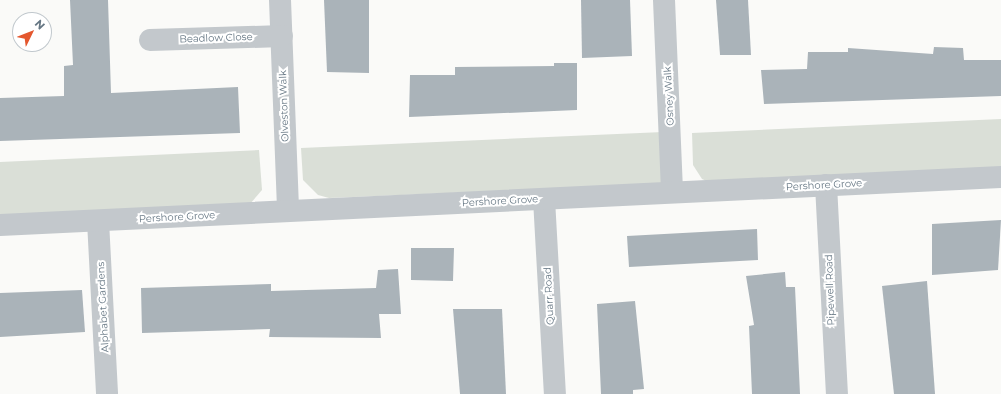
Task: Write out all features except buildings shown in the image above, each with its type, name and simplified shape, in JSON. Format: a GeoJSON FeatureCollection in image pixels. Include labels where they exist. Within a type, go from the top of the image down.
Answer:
{"type":"FeatureCollection","features":[{"type":"Feature","properties":{"kind":"street","name":"Olveston Walk"},"geometry":{"type":"LineString","coordinates":[[280,0],[288,211]]}},
{"type":"Feature","properties":{"kind":"street","name":"Osney Walk"},"geometry":{"type":"LineString","coordinates":[[664,0],[672,192]]}},
{"type":"Feature","properties":{"kind":"street","name":"Beadlow Close"},"geometry":{"type":"LineString","coordinates":[[150,40],[282,36]]}},
{"type":"Feature","properties":{"kind":"street","name":"Pershore Grove"},"geometry":{"type":"LineString","coordinates":[[0,225],[1001,177]]}},
{"type":"Feature","properties":{"kind":"street","name":"Pipewell Road"},"geometry":{"type":"LineString","coordinates":[[826,185],[837,394]]}},
{"type":"Feature","properties":{"kind":"street","name":"Quarr Road"},"geometry":{"type":"LineString","coordinates":[[544,199],[554,394]]}},
{"type":"Feature","properties":{"kind":"street","name":"Alphabet Gardens"},"geometry":{"type":"LineString","coordinates":[[98,220],[107,394]]}},
{"type":"Feature","properties":{"kind":"shaded area"},"geometry":{"type":"Polygon","coordinates":[[[1001,119],[1001,167],[709,182],[702,179],[693,165],[692,133],[1001,119]]]}},
{"type":"Feature","properties":{"kind":"shaded area"},"geometry":{"type":"Polygon","coordinates":[[[663,132],[664,184],[329,198],[318,195],[303,180],[301,148],[663,132]]]}},
{"type":"Feature","properties":{"kind":"shaded area"},"geometry":{"type":"Polygon","coordinates":[[[259,150],[262,190],[250,204],[0,215],[0,162],[259,150]]]}}]}
